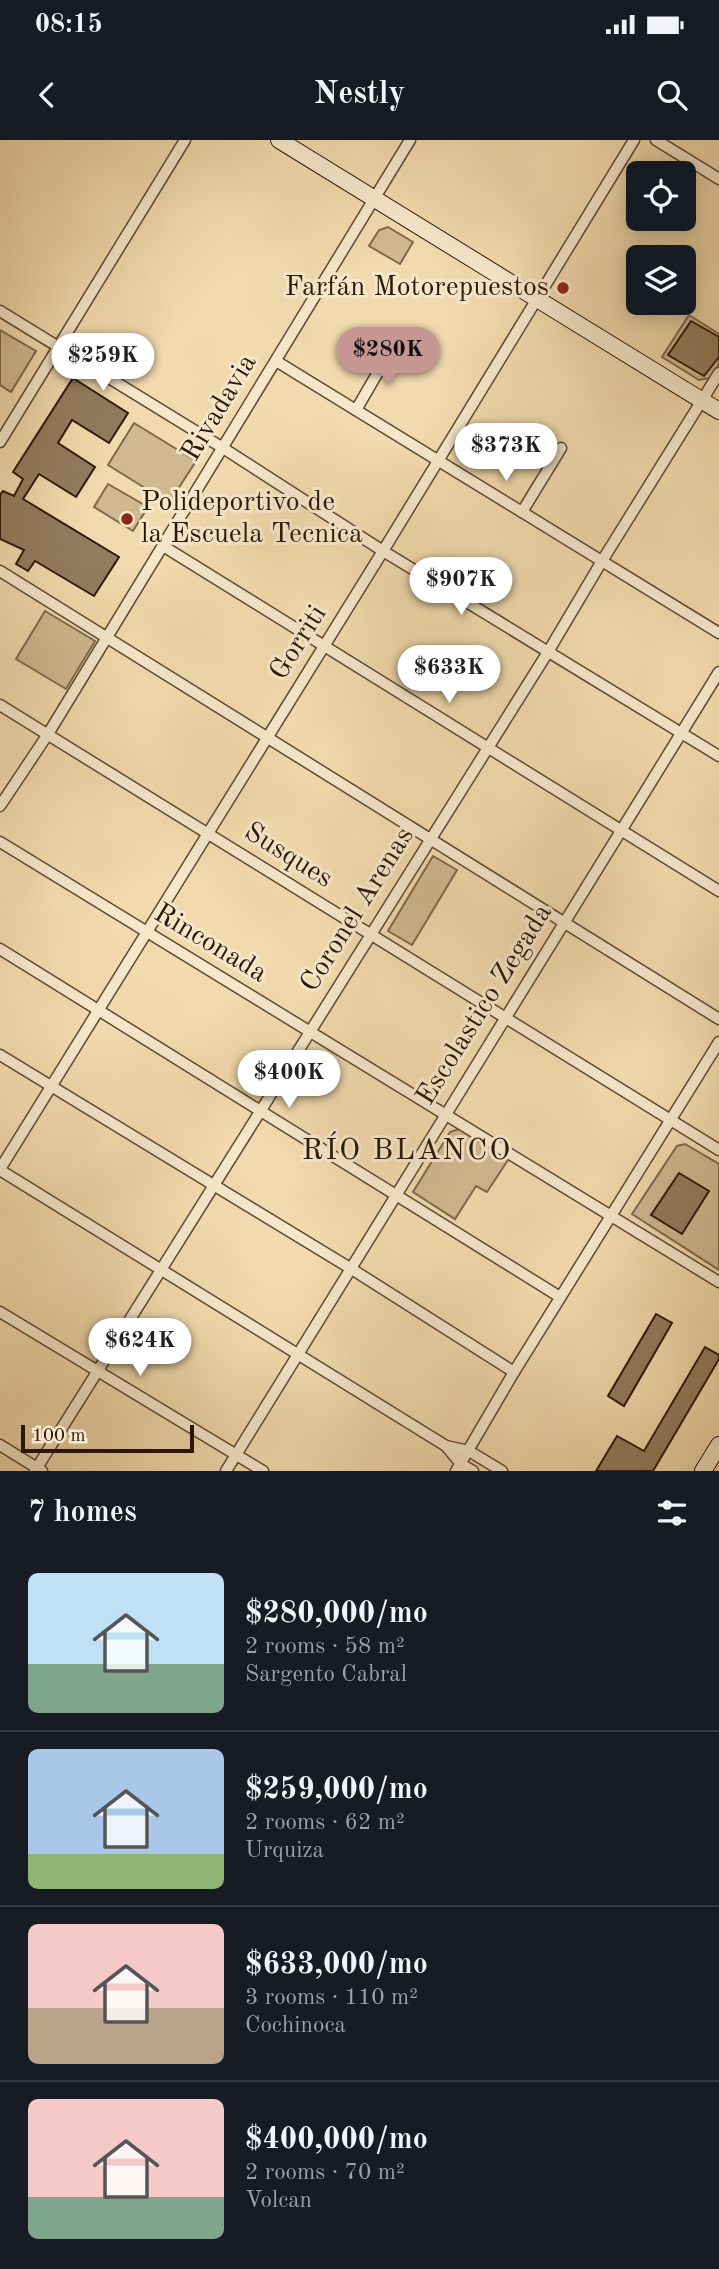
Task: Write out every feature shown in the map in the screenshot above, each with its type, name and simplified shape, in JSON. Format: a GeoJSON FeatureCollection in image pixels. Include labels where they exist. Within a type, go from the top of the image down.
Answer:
{"type":"FeatureCollection","features":[{"type":"Feature","properties":{"kind":"main road"},"geometry":{"type":"LineString","coordinates":[[279,140],[719,411]]}},
{"type":"Feature","properties":{"kind":"main road"},"geometry":{"type":"LineString","coordinates":[[703,1471],[719,1445]]}},
{"type":"Feature","properties":{"kind":"street"},"geometry":{"type":"LineString","coordinates":[[0,442],[185,140]]}},
{"type":"Feature","properties":{"kind":"street","name":"Rivadavia"},"geometry":{"type":"LineString","coordinates":[[0,806],[48,734],[410,140]]}},
{"type":"Feature","properties":{"kind":"street","name":"Gorriti"},"geometry":{"type":"LineString","coordinates":[[0,1169],[634,140]]}},
{"type":"Feature","properties":{"kind":"street"},"geometry":{"type":"LineString","coordinates":[[656,140],[719,179]]}},
{"type":"Feature","properties":{"kind":"street"},"geometry":{"type":"LineString","coordinates":[[0,311],[223,448],[383,551],[719,756]]}},
{"type":"Feature","properties":{"kind":"street"},"geometry":{"type":"LineString","coordinates":[[356,410],[392,348]]}},
{"type":"Feature","properties":{"kind":"street"},"geometry":{"type":"LineString","coordinates":[[276,361],[719,633]]}},
{"type":"Feature","properties":{"kind":"street","name":"Coronel Arenas"},"geometry":{"type":"LineString","coordinates":[[38,1470],[719,373]]}},
{"type":"Feature","properties":{"kind":"street"},"geometry":{"type":"LineString","coordinates":[[522,512],[561,448]]}},
{"type":"Feature","properties":{"kind":"street"},"geometry":{"type":"LineString","coordinates":[[163,546],[719,891]]}},
{"type":"Feature","properties":{"kind":"street"},"geometry":{"type":"LineString","coordinates":[[0,571],[719,1019]]}},
{"type":"Feature","properties":{"kind":"street","name":"Escolastico Zegada"},"geometry":{"type":"LineString","coordinates":[[226,1471],[719,671]]}},
{"type":"Feature","properties":{"kind":"street","name":"Susques"},"geometry":{"type":"LineString","coordinates":[[0,705],[719,1150]]}},
{"type":"Feature","properties":{"kind":"street","name":"Rinconada"},"geometry":{"type":"LineString","coordinates":[[0,842],[719,1282]]}},
{"type":"Feature","properties":{"kind":"street"},"geometry":{"type":"LineString","coordinates":[[0,949],[560,1297]]}},
{"type":"Feature","properties":{"kind":"street"},"geometry":{"type":"LineString","coordinates":[[458,1467],[719,1042]]}},
{"type":"Feature","properties":{"kind":"street"},"geometry":{"type":"LineString","coordinates":[[0,1055],[514,1372]]}},
{"type":"Feature","properties":{"kind":"street"},"geometry":{"type":"LineString","coordinates":[[0,1169],[446,1446],[468,1451],[502,1471]]}},
{"type":"Feature","properties":{"kind":"street"},"geometry":{"type":"LineString","coordinates":[[0,1311],[263,1471]]}},
{"type":"Feature","properties":{"kind":"street"},"geometry":{"type":"LineString","coordinates":[[0,1445],[38,1470]]}},
{"type":"Feature","properties":{"kind":"street"},"geometry":{"type":"LineString","coordinates":[[446,1446],[458,1467],[472,1471]]}},
{"type":"Feature","properties":{"kind":"shaded area"},"geometry":{"type":"Polygon","coordinates":[[[388,227],[413,242],[400,264],[369,246],[379,230],[388,227]]]}},
{"type":"Feature","properties":{"kind":"shaded area"},"geometry":{"type":"Polygon","coordinates":[[[689,315],[719,334],[719,364],[710,378],[699,380],[662,357],[689,315]]]}},
{"type":"Feature","properties":{"kind":"shaded area"},"geometry":{"type":"Polygon","coordinates":[[[0,330],[36,351],[11,392],[0,385],[0,330]]]}},
{"type":"Feature","properties":{"kind":"shaded area"},"geometry":{"type":"Polygon","coordinates":[[[134,423],[196,461],[169,503],[108,465],[134,423]]]}},
{"type":"Feature","properties":{"kind":"shaded area","name":"Polideportivo de la Escuela Tecnica"},"geometry":{"type":"Polygon","coordinates":[[[108,484],[148,507],[133,531],[94,507],[108,484]]]}},
{"type":"Feature","properties":{"kind":"shaded area"},"geometry":{"type":"Polygon","coordinates":[[[45,611],[95,641],[66,689],[16,659],[45,611]]]}},
{"type":"Feature","properties":{"kind":"shaded area"},"geometry":{"type":"Polygon","coordinates":[[[433,856],[457,870],[412,945],[388,931],[433,856]]]}},
{"type":"Feature","properties":{"kind":"shaded area"},"geometry":{"type":"Polygon","coordinates":[[[462,1128],[508,1160],[487,1192],[476,1186],[455,1219],[413,1192],[450,1132],[462,1128]]]}},
{"type":"Feature","properties":{"kind":"shaded area"},"geometry":{"type":"Polygon","coordinates":[[[685,1144],[719,1164],[719,1270],[632,1214],[677,1146],[685,1144]]]}},
{"type":"Feature","properties":{"kind":"building"},"geometry":{"type":"Polygon","coordinates":[[[691,321],[719,337],[719,357],[704,376],[668,355],[691,321]]]}},
{"type":"Feature","properties":{"kind":"building"},"geometry":{"type":"Polygon","coordinates":[[[73,378],[128,413],[109,443],[72,420],[58,443],[95,467],[76,497],[39,474],[23,499],[119,557],[94,596],[35,561],[28,571],[16,564],[24,550],[0,539],[0,495],[3,491],[14,496],[23,479],[13,472],[73,378]]]}},
{"type":"Feature","properties":{"kind":"building"},"geometry":{"type":"Polygon","coordinates":[[[679,1173],[709,1191],[682,1234],[651,1215],[679,1173]]]}},
{"type":"Feature","properties":{"kind":"building"},"geometry":{"type":"Polygon","coordinates":[[[656,1314],[672,1323],[624,1406],[608,1396],[656,1314]]]}},
{"type":"Feature","properties":{"kind":"building"},"geometry":{"type":"Polygon","coordinates":[[[705,1347],[719,1355],[719,1359],[653,1471],[596,1471],[617,1436],[644,1451],[705,1347]]]}},
{"type":"Feature","properties":{"kind":"place","name":"Farfán Motorepuestos"},"geometry":{"type":"Point","coordinates":[563,288]}},
{"type":"Feature","properties":{"kind":"place","name":"Polideportivo de la Escuela Tecnica"},"geometry":{"type":"Point","coordinates":[127,519]}},
{"type":"Feature","properties":{"kind":"district","name":"RÍO BLANCO"},"geometry":{"type":"Point","coordinates":[407,1151]}}]}
